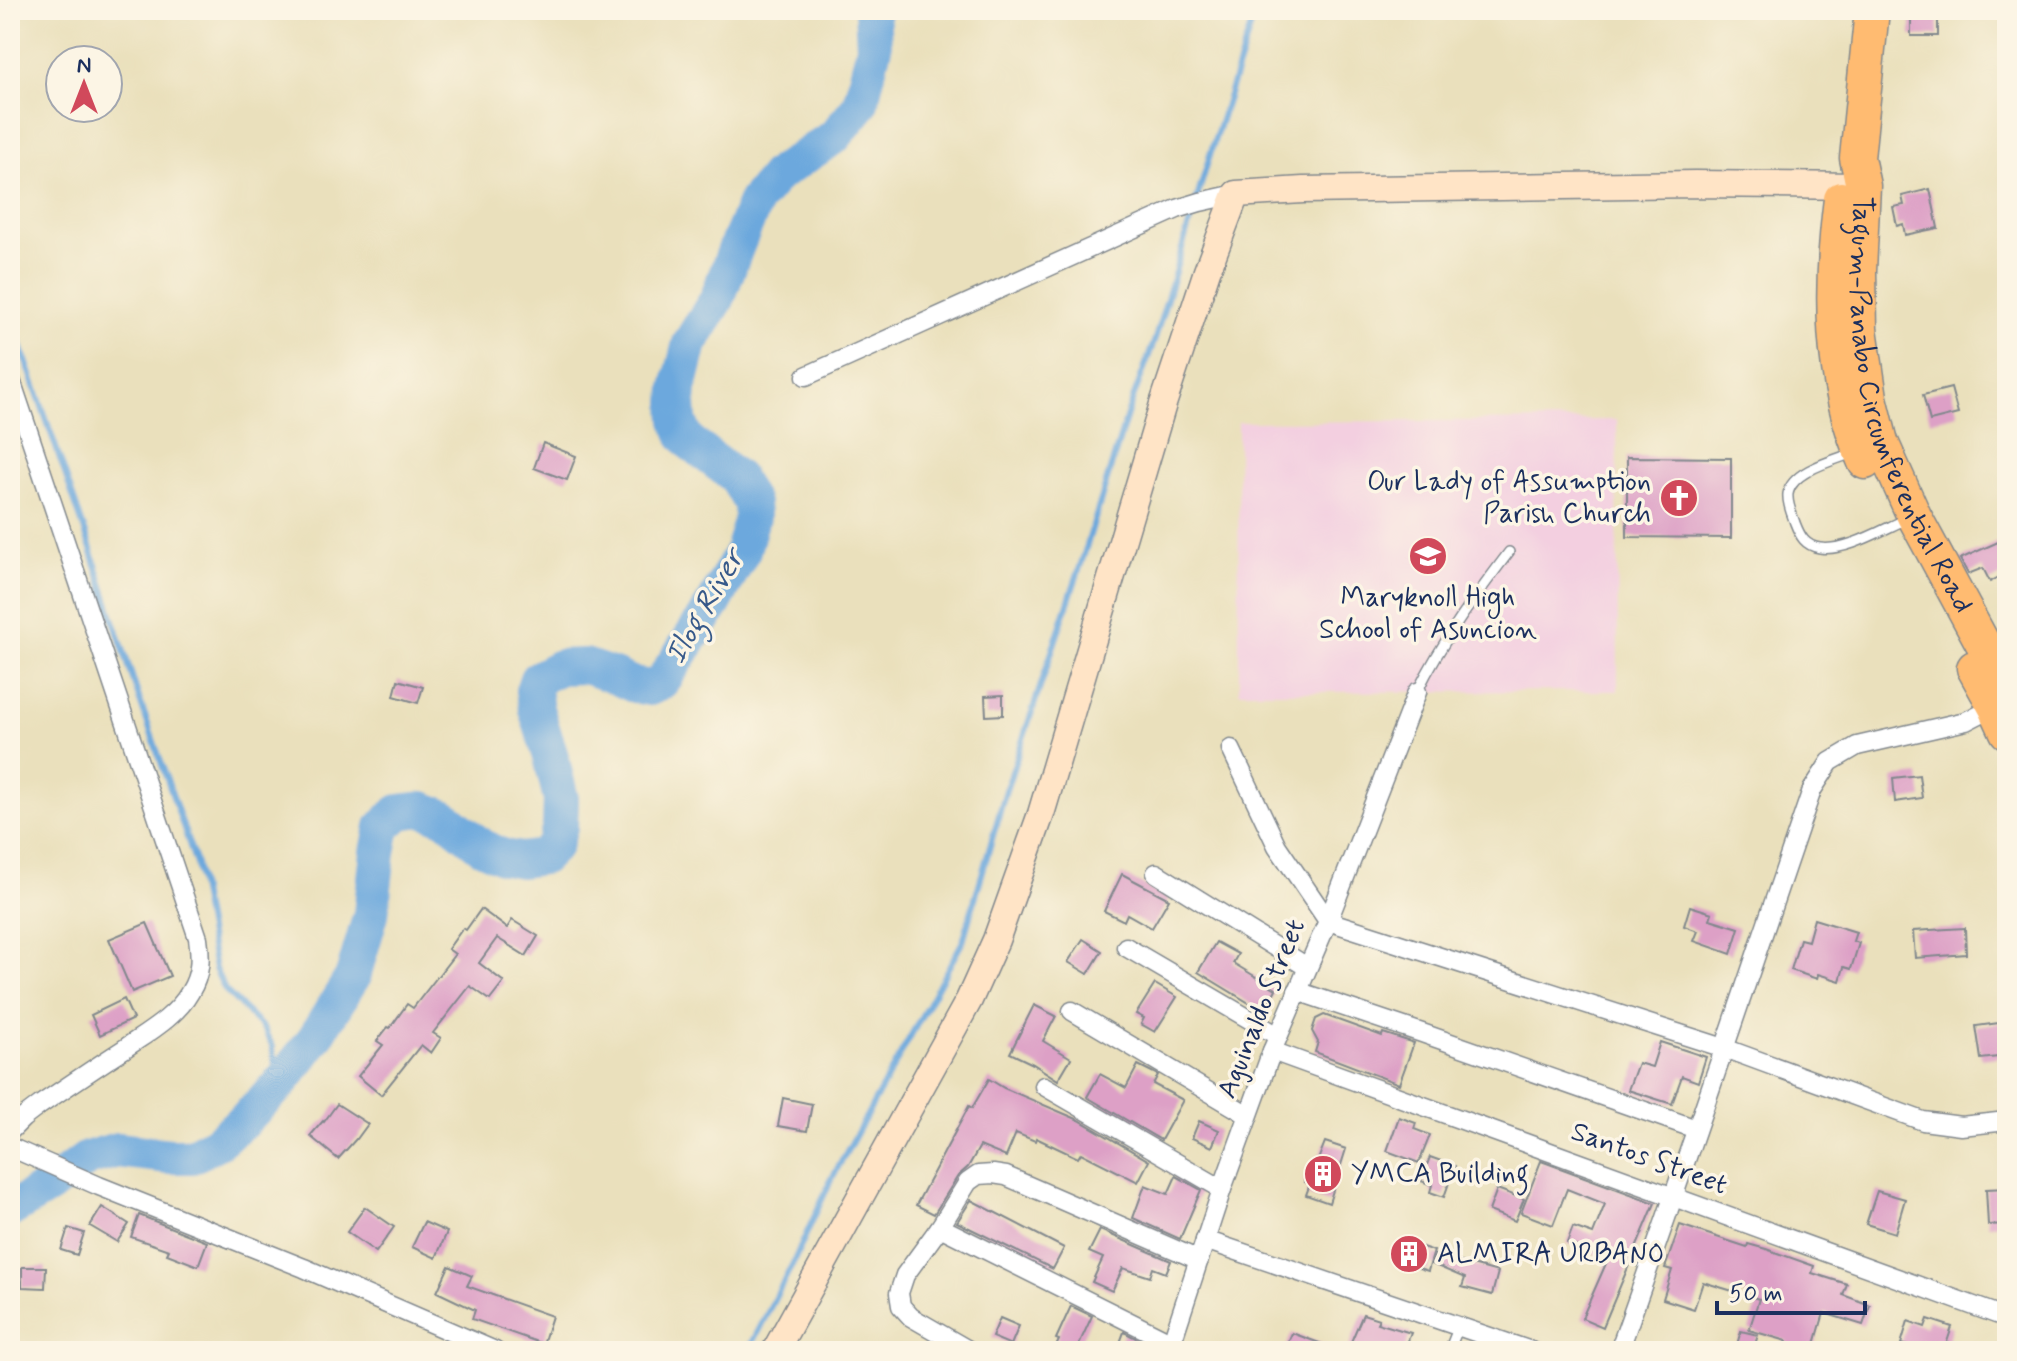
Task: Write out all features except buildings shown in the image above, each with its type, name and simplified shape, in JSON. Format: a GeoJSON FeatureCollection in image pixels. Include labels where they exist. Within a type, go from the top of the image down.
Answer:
{"type":"FeatureCollection","features":[{"type":"Feature","properties":{"kind":"highway","name":"Tagum-Panabo Circumferential Road"},"geometry":{"type":"LineString","coordinates":[[1872,10],[1854,177],[1836,255],[1835,331],[1845,400],[1904,520],[2004,706]]}},
{"type":"Feature","properties":{"kind":"street"},"geometry":{"type":"LineString","coordinates":[[806,376],[1177,209],[1236,194],[1303,190],[1695,184],[1854,177]]}},
{"type":"Feature","properties":{"kind":"street"},"geometry":{"type":"LineString","coordinates":[[775,1351],[969,1000],[996,940],[1041,814],[1185,334],[1236,194]]}},
{"type":"Feature","properties":{"kind":"street"},"geometry":{"type":"LineString","coordinates":[[10,377],[198,938],[201,958],[190,994],[176,1011],[40,1105],[10,1131]]}},
{"type":"Feature","properties":{"kind":"street","name":"Aguinaldo Street"},"geometry":{"type":"LineString","coordinates":[[1170,1347],[1248,1115],[1417,692]]}},
{"type":"Feature","properties":{"kind":"street"},"geometry":{"type":"LineString","coordinates":[[1619,1351],[1812,790],[1830,762],[1857,746],[1966,721],[2004,706]]}},
{"type":"Feature","properties":{"kind":"street"},"geometry":{"type":"LineString","coordinates":[[1231,749],[1277,846],[1328,921],[1724,1048],[1923,1121],[1961,1126],[2007,1121]]}},
{"type":"Feature","properties":{"kind":"street"},"geometry":{"type":"LineString","coordinates":[[1156,873],[1307,967]]}},
{"type":"Feature","properties":{"kind":"street","name":"Santos Street"},"geometry":{"type":"LineString","coordinates":[[1126,947],[1275,1044],[1674,1198],[2007,1318]]}},
{"type":"Feature","properties":{"kind":"street"},"geometry":{"type":"LineString","coordinates":[[1297,991],[1696,1129]]}},
{"type":"Feature","properties":{"kind":"street"},"geometry":{"type":"LineString","coordinates":[[1072,1011],[1248,1115]]}},
{"type":"Feature","properties":{"kind":"street"},"geometry":{"type":"LineString","coordinates":[[1044,1086],[1222,1189]]}},
{"type":"Feature","properties":{"kind":"street"},"geometry":{"type":"LineString","coordinates":[[16,1150],[304,1268],[495,1351]]}},
{"type":"Feature","properties":{"kind":"street"},"geometry":{"type":"LineString","coordinates":[[970,1351],[911,1317],[901,1306],[899,1293],[905,1275],[968,1182],[978,1175],[1006,1176],[1199,1260]]}},
{"type":"Feature","properties":{"kind":"street"},"geometry":{"type":"LineString","coordinates":[[940,1227],[1170,1347]]}},
{"type":"Feature","properties":{"kind":"street"},"geometry":{"type":"LineString","coordinates":[[1205,1240],[1531,1351]]}},
{"type":"Feature","properties":{"kind":"lane"},"geometry":{"type":"LineString","coordinates":[[1870,446],[1803,473],[1793,482],[1788,493],[1789,505],[1799,535],[1808,544],[1833,548],[1904,520]]}},
{"type":"Feature","properties":{"kind":"lane"},"geometry":{"type":"LineString","coordinates":[[1417,692],[1464,612],[1509,552]]}},
{"type":"Feature","properties":{"kind":"lane"},"geometry":{"type":"LineString","coordinates":[[1449,1351],[1459,1326]]}},
{"type":"Feature","properties":{"kind":"shaded area","name":"Maryknoll High School of Asuncion"},"geometry":{"type":"Polygon","coordinates":[[[1617,420],[1618,691],[1239,692],[1238,422],[1617,420]]]}},
{"type":"Feature","properties":{"kind":"waterway","name":"Ilog River"},"geometry":{"type":"LineString","coordinates":[[10,1210],[87,1159],[117,1150],[192,1156],[216,1143],[243,1121],[279,1085],[315,1038],[353,976],[371,914],[383,827],[399,812],[423,809],[446,818],[481,846],[504,857],[521,860],[543,857],[554,846],[560,827],[561,799],[536,709],[533,691],[537,679],[559,667],[585,666],[634,685],[650,688],[662,682],[714,603],[743,550],[752,517],[751,504],[737,478],[692,444],[684,434],[679,420],[679,388],[690,343],[717,299],[756,200],[777,175],[835,136],[860,105],[874,47],[872,10]]}},
{"type":"Feature","properties":{"kind":"waterway"},"geometry":{"type":"LineString","coordinates":[[748,1351],[831,1180],[963,941],[1006,790],[1128,412],[1154,342],[1256,10]]}},
{"type":"Feature","properties":{"kind":"waterway"},"geometry":{"type":"LineString","coordinates":[[10,314],[196,864],[215,969],[225,990],[263,1028],[272,1045],[279,1085]]}},
{"type":"Feature","properties":{"kind":"place","name":"Our Lady of Assumption Parish Church"},"geometry":{"type":"Point","coordinates":[1679,498]}},
{"type":"Feature","properties":{"kind":"place","name":"Maryknoll High School of Asuncion"},"geometry":{"type":"Point","coordinates":[1428,556]}},
{"type":"Feature","properties":{"kind":"place","name":"YMCA Building"},"geometry":{"type":"Point","coordinates":[1323,1174]}},
{"type":"Feature","properties":{"kind":"place","name":"ALMIRA URBANO"},"geometry":{"type":"Point","coordinates":[1409,1254]}}]}
